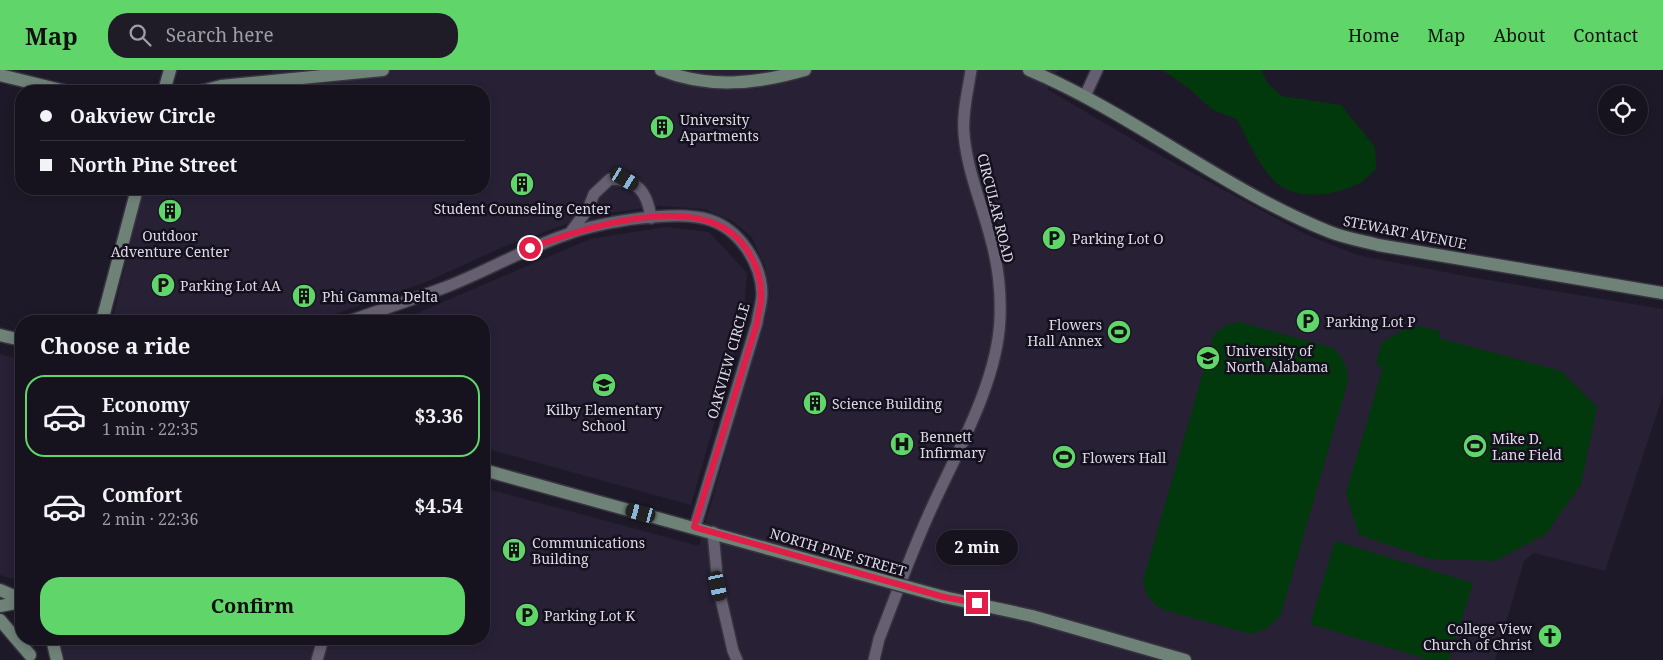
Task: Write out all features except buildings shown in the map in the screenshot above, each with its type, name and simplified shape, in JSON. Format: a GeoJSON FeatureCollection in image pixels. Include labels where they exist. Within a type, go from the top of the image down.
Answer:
{"type":"FeatureCollection","features":[{"type":"Feature","properties":{"kind":"street"},"geometry":{"type":"LineString","coordinates":[[166,85],[170,70]]}},
{"type":"Feature","properties":{"kind":"street"},"geometry":{"type":"LineString","coordinates":[[229,85],[383,70]]}},
{"type":"Feature","properties":{"kind":"street"},"geometry":{"type":"LineString","coordinates":[[661,70],[677,76],[709,82],[740,83],[805,70]]}},
{"type":"Feature","properties":{"kind":"street","name":"CIRCULAR ROAD"},"geometry":{"type":"LineString","coordinates":[[874,660],[879,639],[926,519],[971,421],[998,349],[1000,318],[999,286],[991,241],[968,164],[963,132],[965,100],[971,70]]}},
{"type":"Feature","properties":{"kind":"street","name":"STEWART AVENUE"},"geometry":{"type":"LineString","coordinates":[[1029,70],[1051,75],[1289,214],[1332,233],[1378,245],[1663,293]]}},
{"type":"Feature","properties":{"kind":"street"},"geometry":{"type":"LineString","coordinates":[[1084,96],[1097,70]]}},
{"type":"Feature","properties":{"kind":"street"},"geometry":{"type":"LineString","coordinates":[[0,75],[41,85]]}},
{"type":"Feature","properties":{"kind":"street"},"geometry":{"type":"LineString","coordinates":[[570,233],[588,209],[594,194],[610,179],[625,179],[641,189],[649,204],[651,218]]}},
{"type":"Feature","properties":{"kind":"street"},"geometry":{"type":"LineString","coordinates":[[104,315],[134,195]]}},
{"type":"Feature","properties":{"kind":"street","name":"OAKVIEW CIRCLE"},"geometry":{"type":"LineString","coordinates":[[366,315],[447,286],[530,248],[570,233],[651,218],[680,216],[711,220],[738,237],[756,263],[762,294],[757,323],[694,527]]}},
{"type":"Feature","properties":{"kind":"street"},"geometry":{"type":"LineString","coordinates":[[0,334],[15,338]]}},
{"type":"Feature","properties":{"kind":"street","name":"NORTH PINE STREET"},"geometry":{"type":"LineString","coordinates":[[490,472],[944,597],[1032,616],[1185,660]]}},
{"type":"Feature","properties":{"kind":"street"},"geometry":{"type":"LineString","coordinates":[[713,532],[718,586],[732,650],[737,660]]}},
{"type":"Feature","properties":{"kind":"street"},"geometry":{"type":"LineString","coordinates":[[0,590],[15,598]]}},
{"type":"Feature","properties":{"kind":"street"},"geometry":{"type":"LineString","coordinates":[[0,606],[15,602]]}},
{"type":"Feature","properties":{"kind":"street"},"geometry":{"type":"LineString","coordinates":[[0,620],[15,638]]}},
{"type":"Feature","properties":{"kind":"street"},"geometry":{"type":"LineString","coordinates":[[21,645],[31,657]]}},
{"type":"Feature","properties":{"kind":"street"},"geometry":{"type":"LineString","coordinates":[[27,645],[31,657]]}},
{"type":"Feature","properties":{"kind":"street"},"geometry":{"type":"LineString","coordinates":[[53,645],[57,660]]}},
{"type":"Feature","properties":{"kind":"street"},"geometry":{"type":"LineString","coordinates":[[317,660],[321,645]]}},
{"type":"Feature","properties":{"kind":"shaded area","name":"University of North Alabama"},"geometry":{"type":"Polygon","coordinates":[[[272,70],[1058,70],[1047,89],[1152,151],[1307,235],[1357,255],[1470,277],[1663,309],[1663,395],[1605,571],[1534,553],[1524,561],[1495,660],[61,660],[60,645],[490,645],[490,490],[699,546],[770,295],[765,266],[751,236],[731,220],[705,209],[660,206],[592,215],[505,246],[426,282],[332,315],[113,315],[142,195],[490,195],[490,85],[268,85],[272,70]]]}},
{"type":"Feature","properties":{"kind":"shaded area","name":"Kilby Elementary School"},"geometry":{"type":"Polygon","coordinates":[[[666,227],[709,232],[747,273],[743,322],[691,505],[490,450],[490,315],[413,315],[590,239],[666,227]]]}},
{"type":"Feature","properties":{"kind":"shaded area"},"geometry":{"type":"Polygon","coordinates":[[[0,354],[15,358],[15,579],[0,575],[0,354]]]}},
{"type":"Feature","properties":{"kind":"green space"},"geometry":{"type":"Polygon","coordinates":[[[1162,70],[1261,70],[1268,84],[1282,96],[1341,105],[1375,147],[1376,169],[1361,183],[1339,191],[1307,194],[1287,189],[1278,184],[1266,171],[1237,119],[1213,110],[1187,87],[1162,70]]]}},
{"type":"Feature","properties":{"kind":"green space"},"geometry":{"type":"Polygon","coordinates":[[[1240,322],[1333,348],[1345,363],[1348,381],[1281,614],[1268,627],[1251,634],[1164,610],[1150,598],[1143,581],[1214,334],[1226,325],[1240,322]]]}},
{"type":"Feature","properties":{"kind":"green space","name":"Mike D. Lane Field"},"geometry":{"type":"Polygon","coordinates":[[[1412,325],[1440,331],[1439,338],[1561,371],[1597,407],[1581,484],[1546,534],[1495,561],[1431,559],[1359,535],[1346,493],[1383,367],[1376,364],[1382,342],[1412,325]]]}},
{"type":"Feature","properties":{"kind":"green space"},"geometry":{"type":"Polygon","coordinates":[[[1335,541],[1473,583],[1449,660],[1430,660],[1310,624],[1335,541]]]}},
{"type":"Feature","properties":{"kind":"place","name":"University Apartments"},"geometry":{"type":"Point","coordinates":[662,127]}},
{"type":"Feature","properties":{"kind":"place","name":"Student Counseling Center"},"geometry":{"type":"Point","coordinates":[522,184]}},
{"type":"Feature","properties":{"kind":"place","name":"Outdoor Adventure Center"},"geometry":{"type":"Point","coordinates":[170,211]}},
{"type":"Feature","properties":{"kind":"place","name":"Parking Lot O"},"geometry":{"type":"Point","coordinates":[1054,238]}},
{"type":"Feature","properties":{"kind":"place","name":"Parking Lot AA"},"geometry":{"type":"Point","coordinates":[163,285]}},
{"type":"Feature","properties":{"kind":"place","name":"Phi Gamma Delta"},"geometry":{"type":"Point","coordinates":[304,296]}},
{"type":"Feature","properties":{"kind":"place","name":"Parking Lot P"},"geometry":{"type":"Point","coordinates":[1308,321]}},
{"type":"Feature","properties":{"kind":"place","name":"Flowers Hall Annex"},"geometry":{"type":"Point","coordinates":[1119,332]}},
{"type":"Feature","properties":{"kind":"place","name":"University of North Alabama"},"geometry":{"type":"Point","coordinates":[1208,358]}},
{"type":"Feature","properties":{"kind":"place","name":"Kilby Elementary School"},"geometry":{"type":"Point","coordinates":[604,385]}},
{"type":"Feature","properties":{"kind":"place","name":"Science Building"},"geometry":{"type":"Point","coordinates":[815,403]}},
{"type":"Feature","properties":{"kind":"place","name":"Bennett Infirmary"},"geometry":{"type":"Point","coordinates":[902,444]}},
{"type":"Feature","properties":{"kind":"place","name":"Mike D. Lane Field"},"geometry":{"type":"Point","coordinates":[1475,446]}},
{"type":"Feature","properties":{"kind":"place","name":"Flowers Hall"},"geometry":{"type":"Point","coordinates":[1064,457]}},
{"type":"Feature","properties":{"kind":"place","name":"Communications Building"},"geometry":{"type":"Point","coordinates":[514,550]}},
{"type":"Feature","properties":{"kind":"place","name":"Parking Lot K"},"geometry":{"type":"Point","coordinates":[527,615]}},
{"type":"Feature","properties":{"kind":"place","name":"College View Church of Christ"},"geometry":{"type":"Point","coordinates":[1550,636]}},
{"type":"Feature","properties":{"kind":"route"},"geometry":{"type":"LineString","coordinates":[[530,248],[587,228],[633,220],[680,216],[711,220],[738,237],[756,263],[762,294],[757,323],[694,527],[944,597],[977,603]]}}]}
